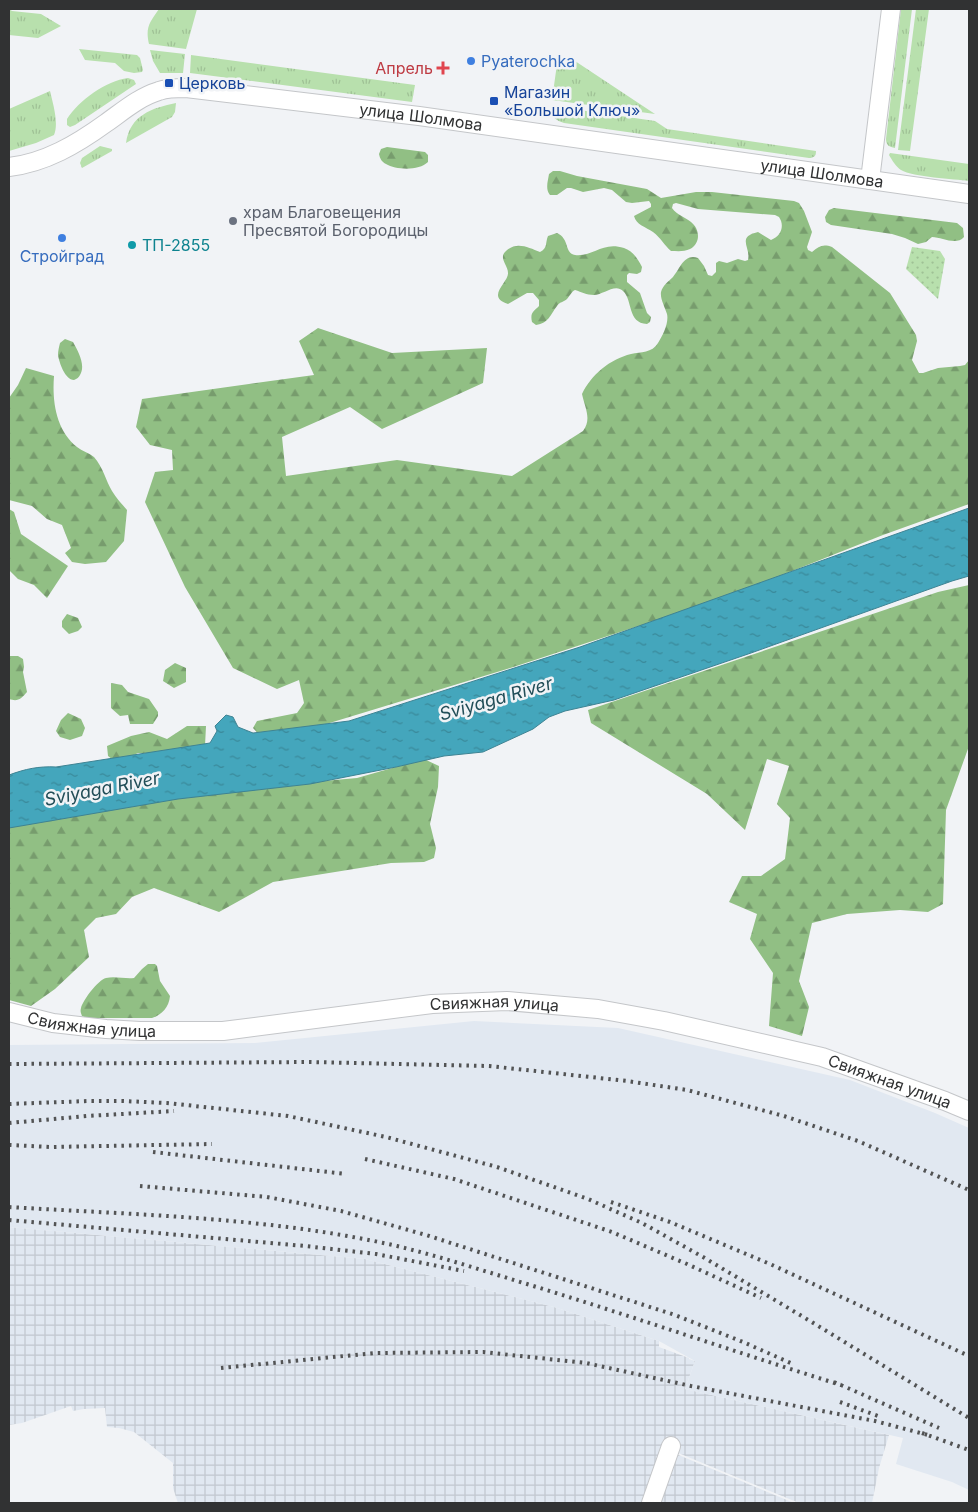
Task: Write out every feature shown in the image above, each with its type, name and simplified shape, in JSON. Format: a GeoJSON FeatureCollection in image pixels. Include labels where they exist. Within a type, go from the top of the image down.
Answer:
{"type":"FeatureCollection","features":[{"type":"Feature","properties":{"kind":"street"},"geometry":{"type":"LineString","coordinates":[[870,180],[891,9]]}},
{"type":"Feature","properties":{"kind":"street","name":"улица Шолмова"},"geometry":{"type":"LineString","coordinates":[[9,167],[42,159],[64,150],[144,97],[163,90],[186,88],[428,117],[969,194]]}},
{"type":"Feature","properties":{"kind":"street","name":"Свияжная улица"},"geometry":{"type":"LineString","coordinates":[[9,1012],[53,1023],[106,1030],[223,1031],[432,1004],[507,1001],[598,1009],[664,1021],[822,1056],[969,1111]]}},
{"type":"Feature","properties":{"kind":"street"},"geometry":{"type":"LineString","coordinates":[[651,1503],[672,1446]]}},
{"type":"Feature","properties":{"kind":"shaded area"},"geometry":{"type":"Polygon","coordinates":[[[474,1021],[618,1028],[850,1080],[969,1128],[969,1490],[952,1482],[896,1464],[903,1438],[685,1389],[695,1361],[659,1341],[554,1307],[365,1259],[9,1227],[9,1045],[255,1043],[474,1021]]]}},
{"type":"Feature","properties":{"kind":"shaded area"},"geometry":{"type":"Polygon","coordinates":[[[9,1227],[365,1259],[554,1307],[659,1341],[659,1347],[695,1361],[685,1389],[889,1435],[879,1468],[872,1503],[799,1503],[676,1452],[646,1503],[178,1503],[173,1488],[173,1463],[134,1432],[107,1427],[105,1408],[73,1411],[71,1406],[22,1423],[9,1425],[9,1227]]]}},
{"type":"Feature","properties":{"kind":"shaded area"},"geometry":{"type":"Polygon","coordinates":[[[676,1454],[794,1503],[658,1503],[676,1454]]]}},
{"type":"Feature","properties":{"kind":"green space"},"geometry":{"type":"Polygon","coordinates":[[[9,9],[12,11],[41,14],[61,26],[38,38],[9,35],[9,9]]]}},
{"type":"Feature","properties":{"kind":"green space"},"geometry":{"type":"Polygon","coordinates":[[[159,9],[197,9],[186,49],[149,44],[149,25],[159,9]]]}},
{"type":"Feature","properties":{"kind":"green space"},"geometry":{"type":"Polygon","coordinates":[[[901,9],[912,9],[895,148],[888,145],[886,139],[901,9]]]}},
{"type":"Feature","properties":{"kind":"green space"},"geometry":{"type":"Polygon","coordinates":[[[916,9],[929,9],[910,151],[898,150],[916,9]]]}},
{"type":"Feature","properties":{"kind":"green space"},"geometry":{"type":"Polygon","coordinates":[[[79,49],[137,55],[140,58],[143,70],[142,72],[134,73],[124,71],[115,63],[85,60],[79,49]]]}},
{"type":"Feature","properties":{"kind":"green space"},"geometry":{"type":"Polygon","coordinates":[[[150,50],[185,54],[183,73],[160,73],[153,61],[150,50]]]}},
{"type":"Feature","properties":{"kind":"green space"},"geometry":{"type":"Polygon","coordinates":[[[191,55],[415,85],[412,102],[190,73],[191,55]]]}},
{"type":"Feature","properties":{"kind":"green space"},"geometry":{"type":"Polygon","coordinates":[[[564,60],[575,61],[655,114],[552,100],[557,64],[564,60]]]}},
{"type":"Feature","properties":{"kind":"green space"},"geometry":{"type":"Polygon","coordinates":[[[128,78],[134,80],[136,84],[75,125],[70,127],[67,125],[67,119],[86,98],[102,87],[128,78]]]}},
{"type":"Feature","properties":{"kind":"green space"},"geometry":{"type":"Polygon","coordinates":[[[50,91],[56,119],[54,135],[36,143],[9,151],[9,109],[50,91]]]}},
{"type":"Feature","properties":{"kind":"green space"},"geometry":{"type":"Polygon","coordinates":[[[176,103],[175,112],[172,117],[126,143],[132,126],[143,114],[159,107],[176,103]]]}},
{"type":"Feature","properties":{"kind":"green space"},"geometry":{"type":"Polygon","coordinates":[[[552,106],[655,121],[667,129],[816,151],[816,153],[812,158],[809,158],[564,123],[554,117],[552,106]]]}},
{"type":"Feature","properties":{"kind":"green space"},"geometry":{"type":"Polygon","coordinates":[[[100,146],[112,149],[112,151],[82,168],[80,163],[82,158],[100,146]]]}},
{"type":"Feature","properties":{"kind":"green space"},"geometry":{"type":"Polygon","coordinates":[[[387,147],[425,152],[428,155],[428,162],[413,168],[390,166],[382,161],[379,154],[381,149],[387,147]]]}},
{"type":"Feature","properties":{"kind":"green space"},"geometry":{"type":"Polygon","coordinates":[[[890,153],[969,164],[969,181],[924,176],[901,170],[889,155],[890,153]]]}},
{"type":"Feature","properties":{"kind":"green space"},"geometry":{"type":"Polygon","coordinates":[[[553,171],[647,189],[661,198],[696,192],[712,192],[799,203],[812,232],[807,247],[808,250],[812,252],[821,246],[832,247],[890,293],[916,335],[917,341],[912,360],[919,373],[938,368],[965,365],[969,360],[969,504],[883,535],[724,598],[507,669],[300,732],[262,738],[253,728],[257,721],[297,713],[304,703],[299,680],[277,689],[233,668],[185,587],[145,502],[155,472],[173,470],[172,450],[150,445],[136,427],[142,399],[314,375],[299,341],[318,328],[392,353],[487,348],[483,383],[382,429],[350,407],[282,437],[286,476],[397,460],[512,476],[583,431],[586,427],[587,418],[582,394],[596,374],[623,356],[646,352],[656,346],[664,333],[667,321],[661,292],[664,285],[686,260],[693,257],[698,258],[708,275],[712,276],[716,272],[716,263],[719,261],[727,263],[738,259],[748,260],[746,240],[751,234],[758,232],[771,240],[780,233],[782,227],[781,220],[775,215],[698,209],[676,203],[673,204],[672,208],[694,225],[698,232],[698,240],[690,249],[671,251],[656,234],[639,224],[635,219],[634,216],[651,207],[649,201],[626,202],[612,190],[604,188],[583,192],[567,188],[557,195],[550,195],[548,190],[549,174],[553,171]]]}},
{"type":"Feature","properties":{"kind":"green space"},"geometry":{"type":"Polygon","coordinates":[[[834,208],[957,223],[963,228],[964,237],[961,240],[953,241],[932,237],[926,242],[918,244],[892,234],[831,225],[826,222],[825,217],[829,210],[834,208]]]}},
{"type":"Feature","properties":{"kind":"green space"},"geometry":{"type":"Polygon","coordinates":[[[557,233],[564,239],[569,252],[575,255],[588,254],[610,246],[624,248],[633,253],[642,267],[641,272],[637,274],[629,273],[627,275],[627,282],[640,293],[647,313],[651,317],[650,322],[647,324],[636,320],[626,295],[623,291],[616,288],[594,295],[575,290],[558,305],[547,320],[536,325],[532,322],[531,317],[532,313],[539,306],[539,300],[533,293],[527,293],[508,304],[501,301],[498,293],[508,273],[503,259],[506,251],[514,246],[519,246],[540,252],[545,247],[548,236],[557,233]]]}},
{"type":"Feature","properties":{"kind":"green space"},"geometry":{"type":"Polygon","coordinates":[[[912,247],[940,251],[945,259],[938,299],[906,269],[912,247]]]}},
{"type":"Feature","properties":{"kind":"green space"},"geometry":{"type":"Polygon","coordinates":[[[65,339],[73,342],[82,363],[82,371],[78,378],[74,380],[65,374],[58,355],[60,343],[65,339]]]}},
{"type":"Feature","properties":{"kind":"green space"},"geometry":{"type":"Polygon","coordinates":[[[26,368],[54,376],[55,405],[64,432],[77,447],[94,457],[114,494],[127,510],[124,541],[106,562],[85,564],[72,562],[65,553],[71,548],[62,525],[47,519],[32,506],[9,500],[9,398],[26,368]]]}},
{"type":"Feature","properties":{"kind":"green space"},"geometry":{"type":"Polygon","coordinates":[[[9,509],[14,512],[21,534],[68,566],[47,598],[34,585],[18,579],[9,570],[9,509]]]}},
{"type":"Feature","properties":{"kind":"green space"},"geometry":{"type":"Polygon","coordinates":[[[969,585],[969,746],[946,810],[943,904],[928,912],[900,910],[847,914],[812,923],[799,981],[809,1007],[802,1036],[769,1026],[773,973],[750,939],[757,914],[729,902],[742,876],[761,876],[785,859],[790,818],[777,804],[789,766],[767,759],[745,830],[707,794],[591,723],[588,710],[938,592],[969,585]]]}},
{"type":"Feature","properties":{"kind":"green space"},"geometry":{"type":"Polygon","coordinates":[[[67,614],[78,618],[82,627],[78,631],[69,634],[62,627],[62,621],[67,614]]]}},
{"type":"Feature","properties":{"kind":"green space"},"geometry":{"type":"Polygon","coordinates":[[[10,656],[18,656],[23,659],[23,672],[27,692],[17,700],[9,699],[10,656]]]}},
{"type":"Feature","properties":{"kind":"green space"},"geometry":{"type":"Polygon","coordinates":[[[175,663],[186,668],[186,682],[174,688],[163,681],[165,670],[175,663]]]}},
{"type":"Feature","properties":{"kind":"green space"},"geometry":{"type":"Polygon","coordinates":[[[111,683],[122,685],[128,692],[149,699],[158,712],[158,716],[153,724],[130,724],[128,715],[120,716],[111,708],[111,683]]]}},
{"type":"Feature","properties":{"kind":"green space"},"geometry":{"type":"Polygon","coordinates":[[[68,713],[81,719],[85,728],[82,736],[70,740],[60,737],[56,731],[61,720],[68,713]]]}},
{"type":"Feature","properties":{"kind":"green space"},"geometry":{"type":"Polygon","coordinates":[[[187,726],[206,726],[205,746],[159,753],[138,753],[117,763],[108,756],[107,746],[131,736],[149,732],[167,739],[187,726]]]}},
{"type":"Feature","properties":{"kind":"green space"},"geometry":{"type":"Polygon","coordinates":[[[424,759],[439,766],[438,787],[430,824],[436,848],[434,858],[424,862],[391,863],[273,882],[219,912],[154,888],[132,897],[116,914],[96,918],[84,930],[89,957],[55,989],[31,1006],[9,1000],[9,825],[213,791],[357,778],[424,759]]]}},
{"type":"Feature","properties":{"kind":"green space"},"geometry":{"type":"Polygon","coordinates":[[[148,964],[155,964],[157,966],[160,981],[170,996],[167,1007],[162,1013],[152,1018],[87,1018],[82,1016],[82,1004],[99,982],[109,977],[134,978],[148,964]]]}},
{"type":"Feature","properties":{"kind":"water","name":"Sviyaga River"},"geometry":{"type":"Polygon","coordinates":[[[969,508],[969,576],[614,700],[565,711],[549,717],[533,729],[483,752],[444,756],[310,784],[178,799],[9,828],[9,775],[15,773],[32,768],[56,767],[210,743],[217,731],[215,726],[226,715],[233,717],[238,727],[253,733],[349,721],[580,647],[969,508]]]}},
{"type":"Feature","properties":{"kind":"railway"},"geometry":{"type":"LineString","coordinates":[[9,1064],[310,1062],[489,1066],[627,1081],[687,1090],[784,1116],[858,1141],[969,1190]]}},
{"type":"Feature","properties":{"kind":"railway"},"geometry":{"type":"LineString","coordinates":[[9,1104],[123,1101],[167,1103],[288,1116],[386,1137],[497,1167],[588,1199],[642,1223],[703,1257],[969,1418]]}},
{"type":"Feature","properties":{"kind":"railway"},"geometry":{"type":"LineString","coordinates":[[9,1123],[174,1111]]}},
{"type":"Feature","properties":{"kind":"railway"},"geometry":{"type":"LineString","coordinates":[[9,1145],[50,1147],[212,1144]]}},
{"type":"Feature","properties":{"kind":"railway"},"geometry":{"type":"LineString","coordinates":[[153,1152],[346,1174]]}},
{"type":"Feature","properties":{"kind":"railway"},"geometry":{"type":"LineString","coordinates":[[365,1159],[454,1179],[612,1232],[761,1298]]}},
{"type":"Feature","properties":{"kind":"railway"},"geometry":{"type":"LineString","coordinates":[[140,1186],[267,1197],[341,1211],[426,1235],[675,1315],[793,1364]]}},
{"type":"Feature","properties":{"kind":"railway"},"geometry":{"type":"LineString","coordinates":[[611,1202],[670,1222],[770,1264],[969,1356]]}},
{"type":"Feature","properties":{"kind":"railway"},"geometry":{"type":"LineString","coordinates":[[9,1207],[155,1215],[252,1223],[349,1236],[397,1246],[558,1294],[841,1385]]}},
{"type":"Feature","properties":{"kind":"railway"},"geometry":{"type":"LineString","coordinates":[[9,1220],[305,1246],[376,1254],[464,1271]]}},
{"type":"Feature","properties":{"kind":"railway"},"geometry":{"type":"LineString","coordinates":[[221,1368],[375,1353],[483,1352],[586,1363],[691,1386],[875,1421],[928,1435]]}},
{"type":"Feature","properties":{"kind":"railway"},"geometry":{"type":"LineString","coordinates":[[834,1382],[939,1428]]}},
{"type":"Feature","properties":{"kind":"railway"},"geometry":{"type":"LineString","coordinates":[[840,1402],[878,1416]]}},
{"type":"Feature","properties":{"kind":"railway"},"geometry":{"type":"LineString","coordinates":[[922,1433],[969,1450]]}},
{"type":"Feature","properties":{"kind":"place","name":"Pyaterochka"},"geometry":{"type":"Point","coordinates":[471,61]}},
{"type":"Feature","properties":{"kind":"place","name":"Апрель"},"geometry":{"type":"Point","coordinates":[443,68]}},
{"type":"Feature","properties":{"kind":"place","name":"Церковь"},"geometry":{"type":"Point","coordinates":[169,83]}},
{"type":"Feature","properties":{"kind":"place","name":"Магазин «Большой Ключ»"},"geometry":{"type":"Point","coordinates":[494,101]}},
{"type":"Feature","properties":{"kind":"place","name":"храм Благовещения Пресвятой Богородицы"},"geometry":{"type":"Point","coordinates":[233,221]}},
{"type":"Feature","properties":{"kind":"place","name":"Стройград"},"geometry":{"type":"Point","coordinates":[62,238]}},
{"type":"Feature","properties":{"kind":"place","name":"ТП-2855"},"geometry":{"type":"Point","coordinates":[132,245]}}]}
